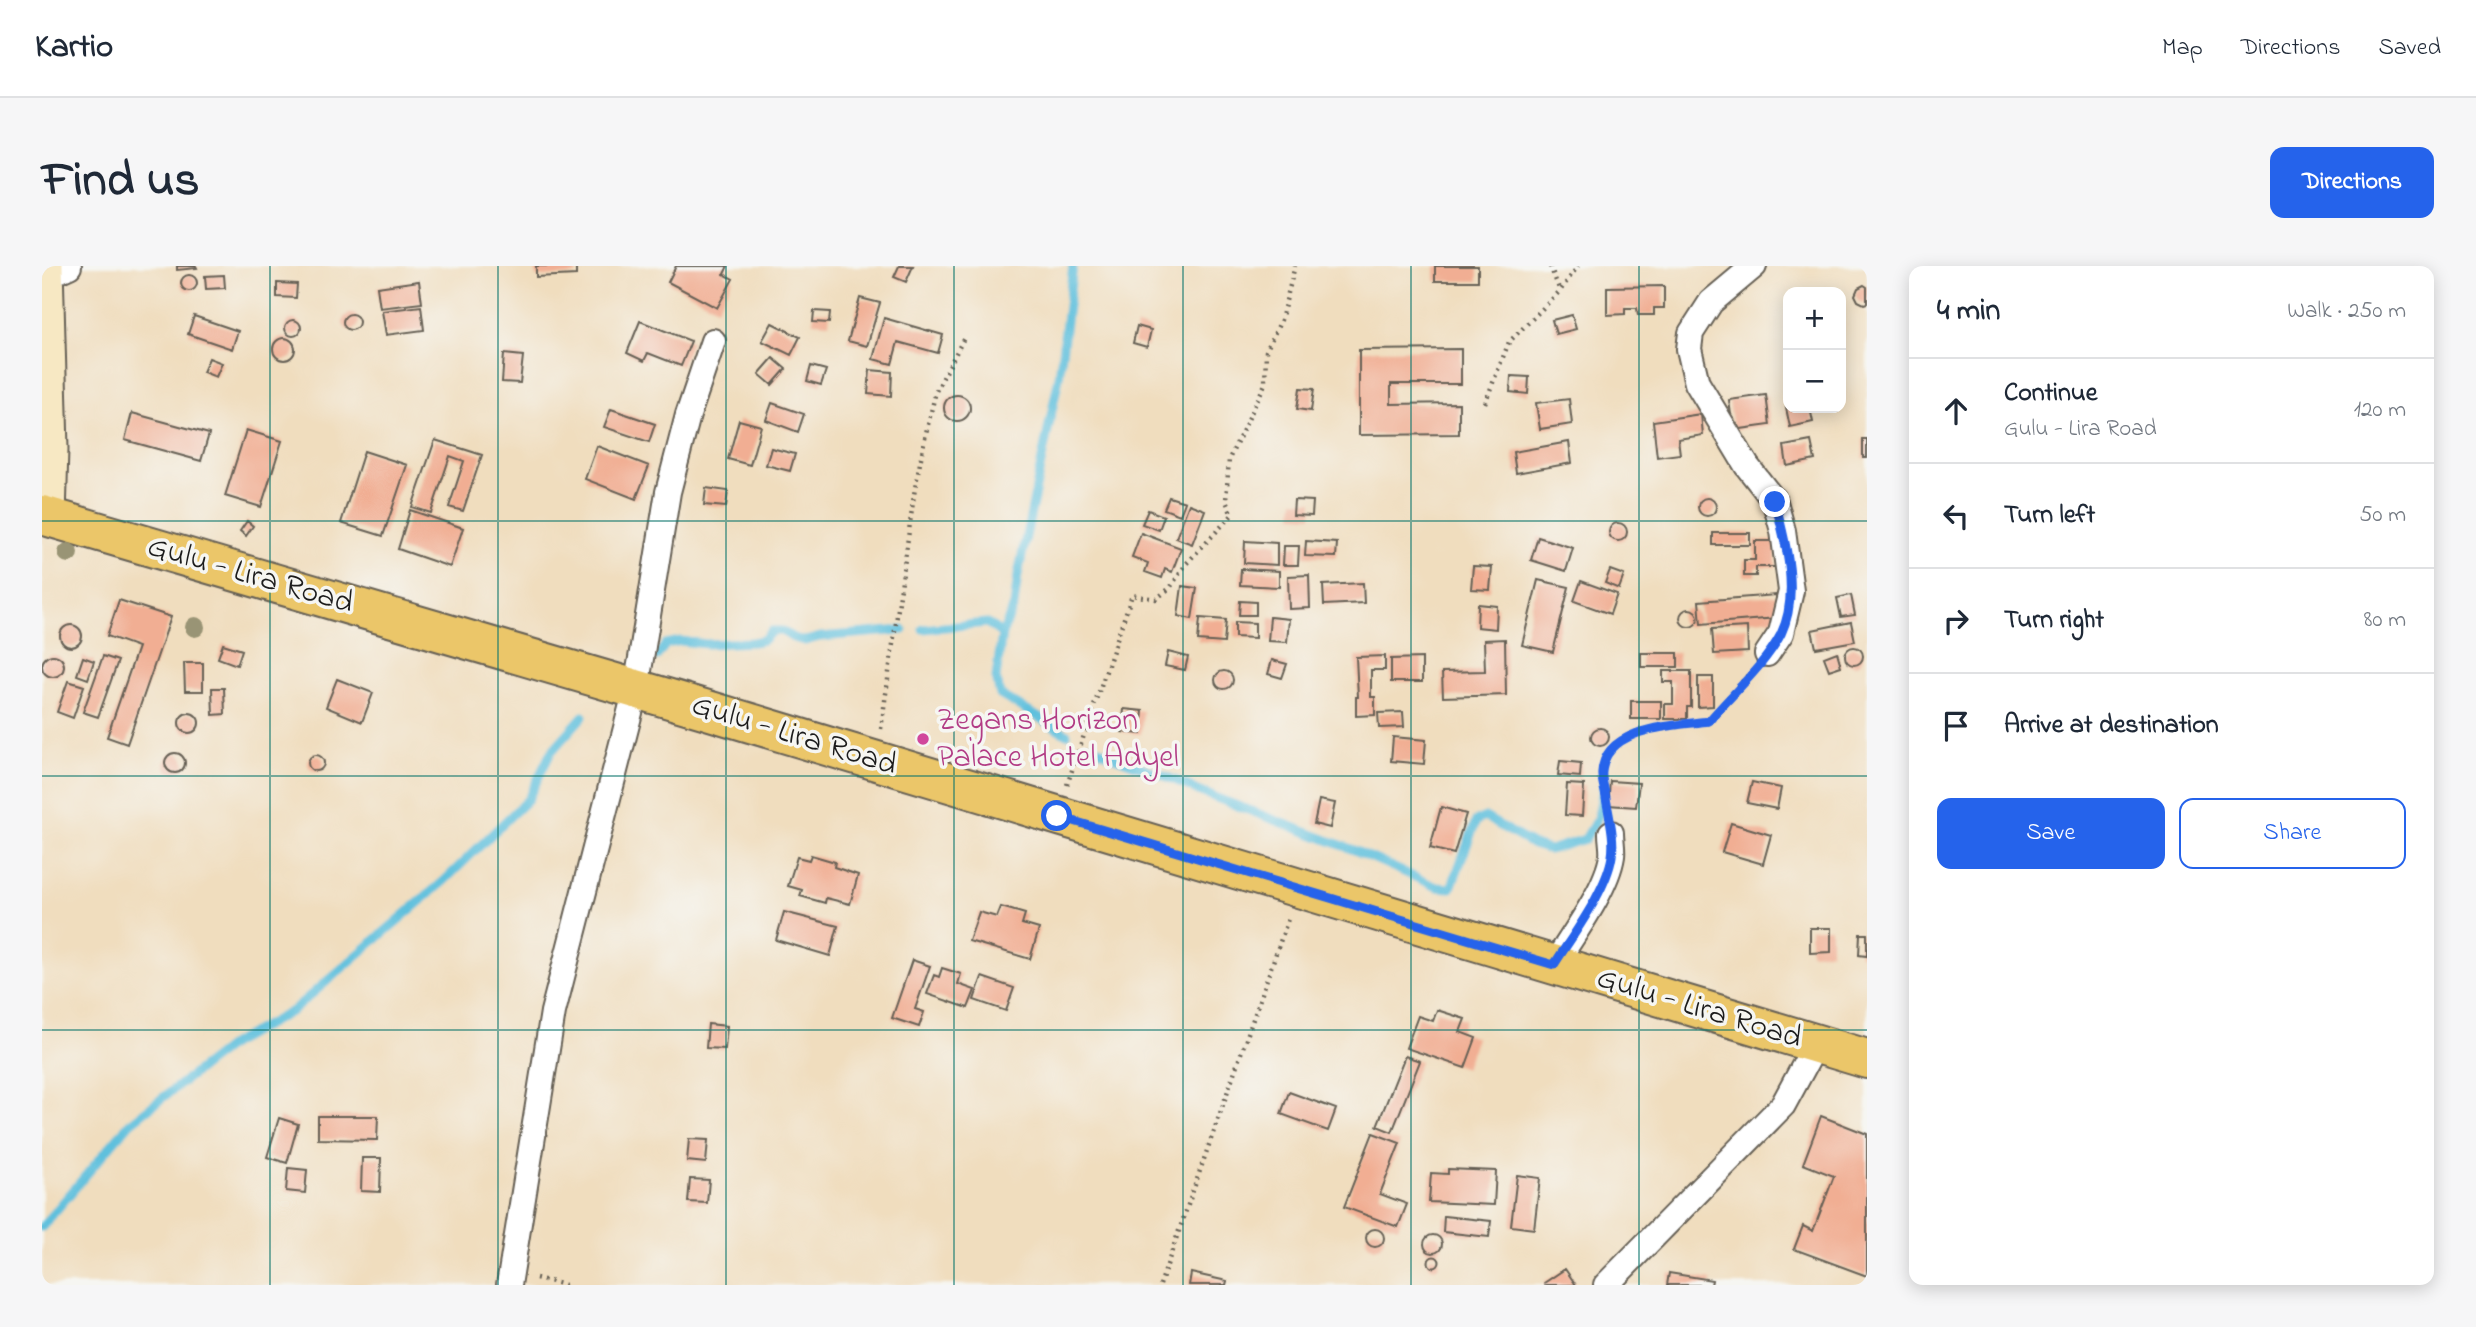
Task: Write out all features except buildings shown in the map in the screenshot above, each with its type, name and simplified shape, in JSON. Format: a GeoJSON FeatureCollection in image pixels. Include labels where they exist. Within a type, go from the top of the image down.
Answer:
{"type":"FeatureCollection","features":[{"type":"Feature","properties":{"kind":"main road","name":"Gulu - Lira Road"},"geometry":{"type":"LineString","coordinates":[[46,516],[636,689],[1867,1059]]}},
{"type":"Feature","properties":{"kind":"street"},"geometry":{"type":"LineString","coordinates":[[1754,266],[1711,302],[1691,333],[1689,349],[1697,383],[1748,467],[1775,502],[1783,531],[1791,591],[1781,633],[1767,654]]}},
{"type":"Feature","properties":{"kind":"street"},"geometry":{"type":"LineString","coordinates":[[46,516],[51,449],[54,269]]}},
{"type":"Feature","properties":{"kind":"street"},"geometry":{"type":"LineString","coordinates":[[509,1285],[553,1012],[636,689],[668,492],[688,415],[713,341]]}},
{"type":"Feature","properties":{"kind":"street"},"geometry":{"type":"LineString","coordinates":[[1554,965],[1604,880],[1611,845]]}},
{"type":"Feature","properties":{"kind":"street"},"geometry":{"type":"LineString","coordinates":[[1606,1285],[1783,1105],[1816,1044]]}},
{"type":"Feature","properties":{"kind":"path"},"geometry":{"type":"LineString","coordinates":[[1057,816],[1132,595],[1156,600],[1170,588],[1186,564],[1232,515],[1226,501],[1229,459],[1265,384],[1266,351],[1281,320],[1295,266]]}},
{"type":"Feature","properties":{"kind":"path"},"geometry":{"type":"LineString","coordinates":[[1550,266],[1560,291]]}},
{"type":"Feature","properties":{"kind":"path"},"geometry":{"type":"LineString","coordinates":[[1485,403],[1509,342],[1560,291],[1578,266]]}},
{"type":"Feature","properties":{"kind":"path"},"geometry":{"type":"LineString","coordinates":[[877,761],[915,488],[926,432],[936,391],[965,336]]}},
{"type":"Feature","properties":{"kind":"path"},"geometry":{"type":"LineString","coordinates":[[1611,845],[1602,771],[1610,749],[1632,733],[1709,721],[1767,654]]}},
{"type":"Feature","properties":{"kind":"path"},"geometry":{"type":"LineString","coordinates":[[1160,1285],[1299,888]]}},
{"type":"Feature","properties":{"kind":"waterway"},"geometry":{"type":"LineString","coordinates":[[1002,634],[1014,606],[1059,377],[1073,266]]}},
{"type":"Feature","properties":{"kind":"waterway"},"geometry":{"type":"LineString","coordinates":[[923,629],[987,623],[1002,634],[996,678],[1000,695],[1067,734]]}},
{"type":"Feature","properties":{"kind":"waterway"},"geometry":{"type":"LineString","coordinates":[[657,656],[666,644],[681,641],[706,644],[752,642],[763,640],[772,631],[782,631],[805,641],[820,637],[903,630]]}},
{"type":"Feature","properties":{"kind":"waterway"},"geometry":{"type":"LineString","coordinates":[[42,1227],[130,1123],[232,1044],[292,1011],[444,881],[528,799],[551,752],[583,716]]}},
{"type":"Feature","properties":{"kind":"waterway"},"geometry":{"type":"LineString","coordinates":[[1090,745],[1198,791],[1354,850],[1437,887],[1451,888],[1476,821],[1485,817],[1533,845],[1549,850],[1585,839],[1598,817],[1604,784]]}},
{"type":"Feature","properties":{"kind":"place","name":"Zegans Horizon Palace Hotel Adyel"},"geometry":{"type":"Point","coordinates":[923,739]}},
{"type":"Feature","properties":{"kind":"route"},"geometry":{"type":"LineString","coordinates":[[1057,816],[1554,965],[1587,913],[1612,857],[1602,771],[1610,749],[1632,733],[1709,721],[1767,654],[1781,633],[1791,591],[1783,531],[1775,502]]}}]}
